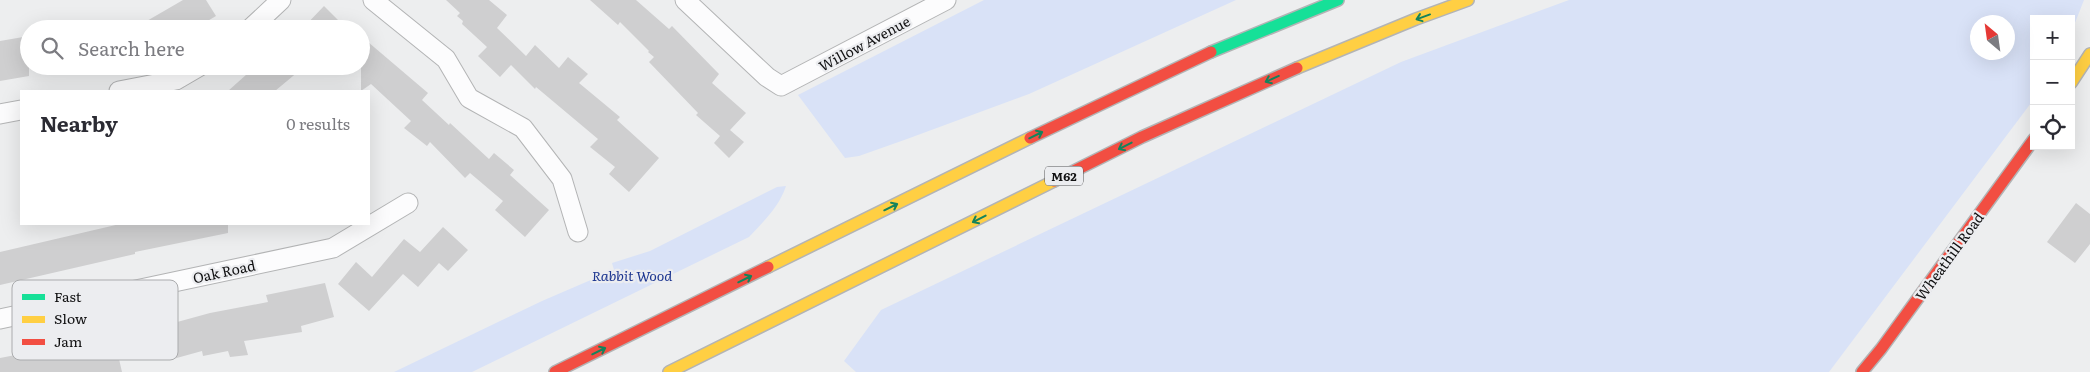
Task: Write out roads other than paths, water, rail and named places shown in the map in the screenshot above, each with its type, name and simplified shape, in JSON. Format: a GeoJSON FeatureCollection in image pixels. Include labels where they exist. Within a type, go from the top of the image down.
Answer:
{"type":"FeatureCollection","features":[{"type":"Feature","properties":{"kind":"main road"},"geometry":{"type":"LineString","coordinates":[[555,372],[1014,146],[1202,56],[1338,0]]}},
{"type":"Feature","properties":{"kind":"main road","name":"M62"},"geometry":{"type":"LineString","coordinates":[[669,372],[1142,138],[1282,74],[1416,19],[1468,0]]}},
{"type":"Feature","properties":{"kind":"main road"},"geometry":{"type":"LineString","coordinates":[[2075,78],[2090,54]]}},
{"type":"Feature","properties":{"kind":"main road","name":"Wheathill Road"},"geometry":{"type":"LineString","coordinates":[[1862,372],[1881,349],[2030,144]]}},
{"type":"Feature","properties":{"kind":"street"},"geometry":{"type":"LineString","coordinates":[[260,20],[281,0]]}},
{"type":"Feature","properties":{"kind":"street"},"geometry":{"type":"LineString","coordinates":[[373,0],[446,59],[469,98],[523,128],[562,179],[578,232]]}},
{"type":"Feature","properties":{"kind":"street","name":"Willow Avenue"},"geometry":{"type":"LineString","coordinates":[[685,0],[767,77],[781,86],[946,0]]}},
{"type":"Feature","properties":{"kind":"street"},"geometry":{"type":"LineString","coordinates":[[124,90],[176,80],[185,75]]}},
{"type":"Feature","properties":{"kind":"street"},"geometry":{"type":"LineString","coordinates":[[0,114],[20,110]]}},
{"type":"Feature","properties":{"kind":"street","name":"Oak Road"},"geometry":{"type":"LineString","coordinates":[[178,281],[333,248],[408,203]]}},
{"type":"Feature","properties":{"kind":"park label","name":"Rabbit Wood"},"geometry":{"type":"Point","coordinates":[632,275]}}]}
